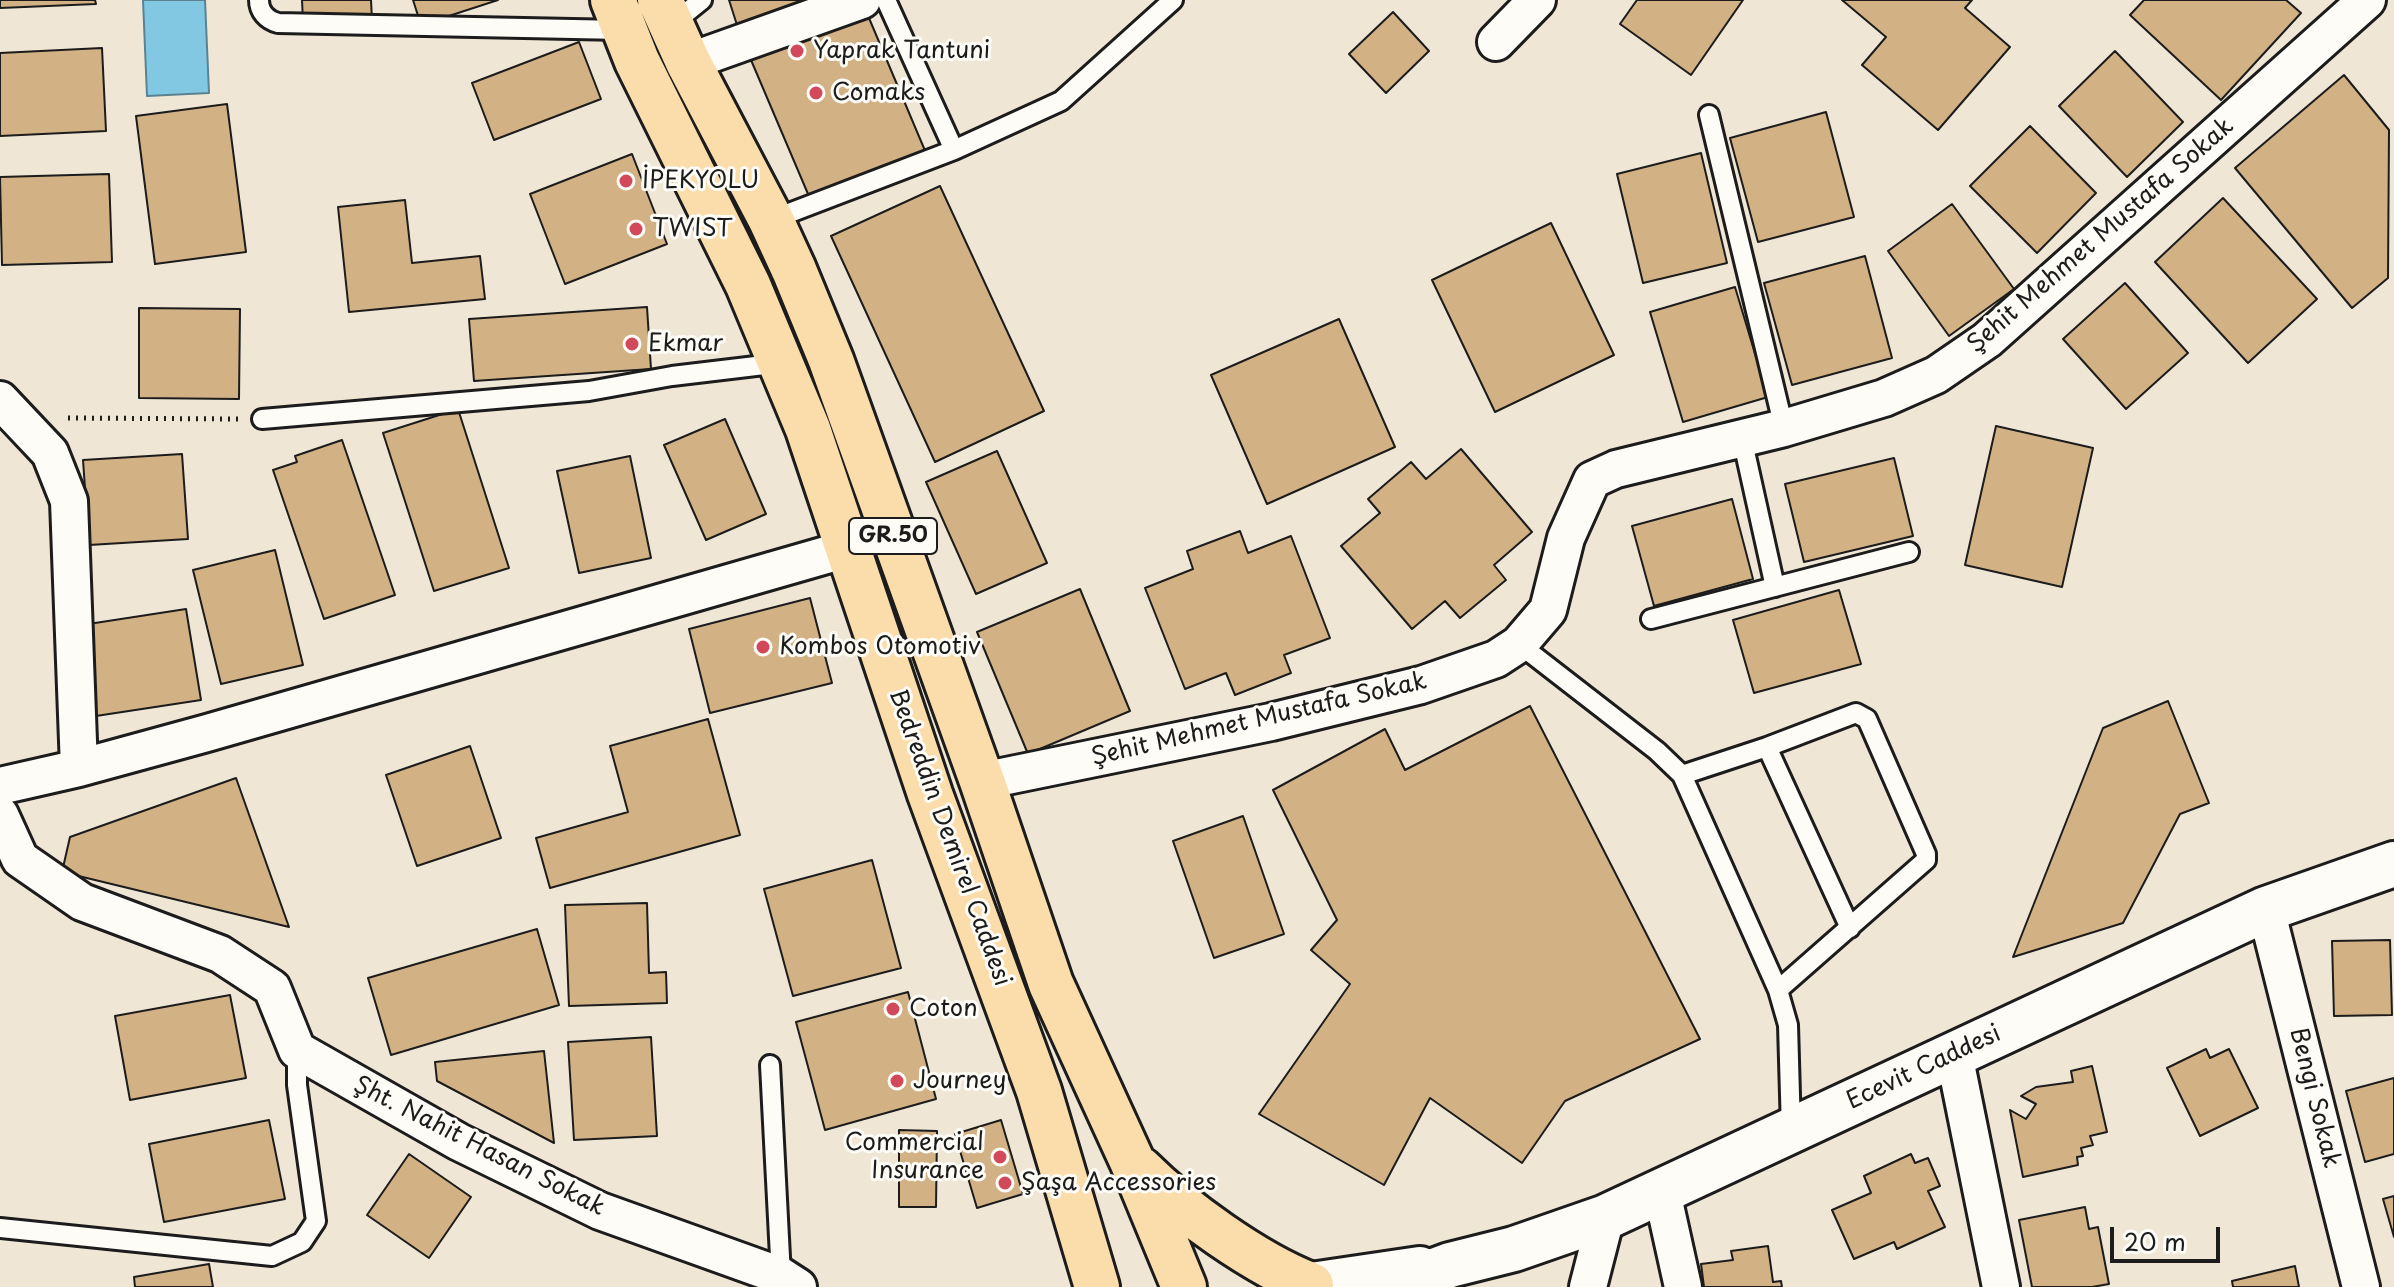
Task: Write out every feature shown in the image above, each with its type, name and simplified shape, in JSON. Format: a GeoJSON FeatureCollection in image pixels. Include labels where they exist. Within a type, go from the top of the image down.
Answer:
{"type":"FeatureCollection","features":[{"type":"Feature","properties":{"kind":"main road","name":"Bedreddin Demirel Caddesi"},"geometry":{"type":"LineString","coordinates":[[619,15],[637,61],[748,285],[808,429],[930,794],[1039,1091],[1097,1287]]}},
{"type":"Feature","properties":{"kind":"main road","name":"Bedreddin Demirel Caddesi"},"geometry":{"type":"LineString","coordinates":[[680,22],[831,360],[982,781],[1051,984],[1132,1161]]}},
{"type":"Feature","properties":{"kind":"main road","name":"Ecevit Caddesi"},"geometry":{"type":"LineString","coordinates":[[1304,1286],[1450,1265],[1514,1249],[1606,1217],[2266,909],[2394,864]]}},
{"type":"Feature","properties":{"kind":"main road"},"geometry":{"type":"LineString","coordinates":[[1132,1161],[1167,1194],[1249,1253],[1304,1286]]}},
{"type":"Feature","properties":{"kind":"main road","name":"GR.50"},"geometry":{"type":"LineString","coordinates":[[1132,1161],[1184,1287]]}},
{"type":"Feature","properties":{"kind":"main road"},"geometry":{"type":"LineString","coordinates":[[1066,1186],[1074,1264],[1073,1287]]}},
{"type":"Feature","properties":{"kind":"main road","name":"Ecevit Caddesi"},"geometry":{"type":"LineString","coordinates":[[1391,1287],[1450,1265]]}},
{"type":"Feature","properties":{"kind":"street"},"geometry":{"type":"LineString","coordinates":[[680,22],[862,0]]}},
{"type":"Feature","properties":{"kind":"street"},"geometry":{"type":"LineString","coordinates":[[1496,42],[1537,0]]}},
{"type":"Feature","properties":{"kind":"street","name":"Şehit Mehmet Mustafa Sokak"},"geometry":{"type":"LineString","coordinates":[[982,781],[1271,722],[1421,685],[1496,659],[1519,644],[1548,610],[1566,538],[1592,480],[1616,469],[1784,428],[1884,398],[1936,375],[1987,340],[2367,0]]}},
{"type":"Feature","properties":{"kind":"street"},"geometry":{"type":"LineString","coordinates":[[0,400],[50,453],[69,501],[79,768]]}},
{"type":"Feature","properties":{"kind":"street"},"geometry":{"type":"LineString","coordinates":[[0,786],[79,768],[847,549]]}},
{"type":"Feature","properties":{"kind":"street"},"geometry":{"type":"LineString","coordinates":[[0,815],[20,859],[82,902],[220,954],[272,988],[297,1050]]}},
{"type":"Feature","properties":{"kind":"street","name":"Bengi Sokak"},"geometry":{"type":"LineString","coordinates":[[2266,909],[2361,1287]]}},
{"type":"Feature","properties":{"kind":"street","name":"Şht. Nahit Hasan Sokak"},"geometry":{"type":"LineString","coordinates":[[297,1050],[459,1142],[600,1211],[789,1282]]}},
{"type":"Feature","properties":{"kind":"street"},"geometry":{"type":"LineString","coordinates":[[1954,1054],[2001,1287]]}},
{"type":"Feature","properties":{"kind":"street"},"geometry":{"type":"LineString","coordinates":[[1662,1192],[1683,1287]]}},
{"type":"Feature","properties":{"kind":"street"},"geometry":{"type":"LineString","coordinates":[[1588,1287],[1606,1217]]}},
{"type":"Feature","properties":{"kind":"lane"},"geometry":{"type":"LineString","coordinates":[[259,0],[262,13],[278,23],[619,15]]}},
{"type":"Feature","properties":{"kind":"lane"},"geometry":{"type":"LineString","coordinates":[[886,0],[954,150]]}},
{"type":"Feature","properties":{"kind":"lane"},"geometry":{"type":"LineString","coordinates":[[771,220],[954,150],[1061,101],[1173,0]]}},
{"type":"Feature","properties":{"kind":"lane"},"geometry":{"type":"LineString","coordinates":[[1709,115],[1784,428]]}},
{"type":"Feature","properties":{"kind":"lane"},"geometry":{"type":"LineString","coordinates":[[262,419],[589,391],[672,376],[781,363]]}},
{"type":"Feature","properties":{"kind":"lane"},"geometry":{"type":"LineString","coordinates":[[1742,438],[1775,587]]}},
{"type":"Feature","properties":{"kind":"lane"},"geometry":{"type":"LineString","coordinates":[[1651,619],[1909,552]]}},
{"type":"Feature","properties":{"kind":"lane"},"geometry":{"type":"LineString","coordinates":[[1519,644],[1657,751],[1682,775],[1778,990],[1788,1025],[1791,1130]]}},
{"type":"Feature","properties":{"kind":"lane"},"geometry":{"type":"LineString","coordinates":[[1682,775],[1856,713],[1867,719],[1926,860],[1778,990]]}},
{"type":"Feature","properties":{"kind":"lane"},"geometry":{"type":"LineString","coordinates":[[1767,747],[1850,928]]}},
{"type":"Feature","properties":{"kind":"lane"},"geometry":{"type":"LineString","coordinates":[[0,1228],[272,1256],[302,1242],[316,1221],[297,1085],[297,1050]]}},
{"type":"Feature","properties":{"kind":"lane"},"geometry":{"type":"LineString","coordinates":[[770,1065],[789,1282]]}},
{"type":"Feature","properties":{"kind":"path"},"geometry":{"type":"LineString","coordinates":[[63,418],[262,419]]}},
{"type":"Feature","properties":{"kind":"water"},"geometry":{"type":"Polygon","coordinates":[[[143,0],[205,0],[209,93],[147,96],[143,0]]]}},
{"type":"Feature","properties":{"kind":"building"},"geometry":{"type":"Polygon","coordinates":[[[0,0],[95,0],[96,4],[0,8],[0,0]]]}},
{"type":"Feature","properties":{"kind":"building"},"geometry":{"type":"Polygon","coordinates":[[[302,0],[371,0],[372,20],[303,22],[302,0]]]}},
{"type":"Feature","properties":{"kind":"building"},"geometry":{"type":"Polygon","coordinates":[[[413,0],[498,0],[421,25],[413,0]]]}},
{"type":"Feature","properties":{"kind":"building"},"geometry":{"type":"Polygon","coordinates":[[[729,0],[813,0],[737,25],[729,0]]]}},
{"type":"Feature","properties":{"kind":"building"},"geometry":{"type":"Polygon","coordinates":[[[1637,0],[1743,0],[1691,75],[1620,24],[1637,0]]]}},
{"type":"Feature","properties":{"kind":"building"},"geometry":{"type":"Polygon","coordinates":[[[1842,0],[1972,0],[1965,8],[2010,47],[1938,130],[1862,65],[1886,37],[1842,0]]]}},
{"type":"Feature","properties":{"kind":"building"},"geometry":{"type":"Polygon","coordinates":[[[2144,0],[2286,0],[2301,13],[2221,100],[2130,15],[2144,0]]]}},
{"type":"Feature","properties":{"kind":"building"},"geometry":{"type":"Polygon","coordinates":[[[866,11],[926,153],[811,201],[751,60],[866,11]]]}},
{"type":"Feature","properties":{"kind":"building"},"geometry":{"type":"Polygon","coordinates":[[[1393,12],[1429,51],[1386,93],[1349,54],[1393,12]]]}},
{"type":"Feature","properties":{"kind":"building"},"geometry":{"type":"Polygon","coordinates":[[[579,42],[601,99],[494,140],[472,83],[579,42]]]}},
{"type":"Feature","properties":{"kind":"building"},"geometry":{"type":"Polygon","coordinates":[[[102,48],[106,131],[0,136],[0,53],[102,48]]]}},
{"type":"Feature","properties":{"kind":"building"},"geometry":{"type":"Polygon","coordinates":[[[2115,51],[2183,122],[2127,177],[2059,106],[2115,51]]]}},
{"type":"Feature","properties":{"kind":"building"},"geometry":{"type":"Polygon","coordinates":[[[2344,75],[2389,130],[2388,278],[2352,308],[2235,168],[2344,75]]]}},
{"type":"Feature","properties":{"kind":"building"},"geometry":{"type":"Polygon","coordinates":[[[227,104],[246,252],[155,264],[136,116],[227,104]]]}},
{"type":"Feature","properties":{"kind":"building"},"geometry":{"type":"Polygon","coordinates":[[[1826,112],[1854,217],[1758,242],[1730,138],[1826,112]]]}},
{"type":"Feature","properties":{"kind":"building"},"geometry":{"type":"Polygon","coordinates":[[[2030,126],[2096,193],[2037,253],[1970,186],[2030,126]]]}},
{"type":"Feature","properties":{"kind":"building"},"geometry":{"type":"Polygon","coordinates":[[[1701,153],[1727,263],[1643,283],[1617,174],[1701,153]]]}},
{"type":"Feature","properties":{"kind":"building"},"geometry":{"type":"Polygon","coordinates":[[[632,154],[667,244],[565,284],[530,194],[632,154]]]}},
{"type":"Feature","properties":{"kind":"building"},"geometry":{"type":"Polygon","coordinates":[[[109,174],[112,262],[2,265],[0,177],[109,174]]]}},
{"type":"Feature","properties":{"kind":"building"},"geometry":{"type":"Polygon","coordinates":[[[940,186],[1044,411],[935,462],[831,236],[940,186]]]}},
{"type":"Feature","properties":{"kind":"building"},"geometry":{"type":"Polygon","coordinates":[[[2223,198],[2317,299],[2248,363],[2155,262],[2223,198]]]}},
{"type":"Feature","properties":{"kind":"building"},"geometry":{"type":"Polygon","coordinates":[[[405,200],[412,263],[480,256],[485,299],[349,312],[338,207],[405,200]]]}},
{"type":"Feature","properties":{"kind":"building"},"geometry":{"type":"Polygon","coordinates":[[[1952,204],[2014,289],[1949,336],[1888,251],[1952,204]]]}},
{"type":"Feature","properties":{"kind":"building"},"geometry":{"type":"Polygon","coordinates":[[[1551,223],[1614,355],[1495,412],[1432,280],[1551,223]]]}},
{"type":"Feature","properties":{"kind":"building"},"geometry":{"type":"Polygon","coordinates":[[[1865,256],[1892,358],[1792,385],[1764,283],[1865,256]]]}},
{"type":"Feature","properties":{"kind":"building"},"geometry":{"type":"Polygon","coordinates":[[[2125,283],[2188,353],[2126,409],[2063,339],[2125,283]]]}},
{"type":"Feature","properties":{"kind":"building"},"geometry":{"type":"Polygon","coordinates":[[[1735,287],[1768,397],[1683,422],[1650,312],[1735,287]]]}},
{"type":"Feature","properties":{"kind":"building"},"geometry":{"type":"Polygon","coordinates":[[[647,307],[651,369],[474,381],[469,319],[647,307]]]}},
{"type":"Feature","properties":{"kind":"building"},"geometry":{"type":"Polygon","coordinates":[[[139,308],[240,309],[239,399],[139,398],[139,308]]]}},
{"type":"Feature","properties":{"kind":"building"},"geometry":{"type":"Polygon","coordinates":[[[1339,319],[1395,447],[1267,504],[1211,375],[1339,319]]]}},
{"type":"Feature","properties":{"kind":"building"},"geometry":{"type":"Polygon","coordinates":[[[458,409],[509,568],[434,591],[383,433],[458,409]]]}},
{"type":"Feature","properties":{"kind":"building"},"geometry":{"type":"Polygon","coordinates":[[[725,419],[766,514],[706,540],[664,445],[725,419]]]}},
{"type":"Feature","properties":{"kind":"building"},"geometry":{"type":"Polygon","coordinates":[[[1996,426],[2093,448],[2062,587],[1965,565],[1996,426]]]}},
{"type":"Feature","properties":{"kind":"building"},"geometry":{"type":"Polygon","coordinates":[[[342,440],[395,595],[324,619],[273,470],[297,462],[295,456],[342,440]]]}},
{"type":"Feature","properties":{"kind":"building"},"geometry":{"type":"Polygon","coordinates":[[[1461,449],[1532,532],[1494,565],[1506,580],[1460,618],[1445,601],[1412,629],[1341,546],[1380,513],[1368,499],[1411,462],[1426,479],[1461,449]]]}},
{"type":"Feature","properties":{"kind":"building"},"geometry":{"type":"Polygon","coordinates":[[[997,451],[1047,563],[976,594],[926,482],[997,451]]]}},
{"type":"Feature","properties":{"kind":"building"},"geometry":{"type":"Polygon","coordinates":[[[182,454],[188,539],[89,545],[83,460],[182,454]]]}},
{"type":"Feature","properties":{"kind":"building"},"geometry":{"type":"Polygon","coordinates":[[[630,456],[651,558],[579,573],[557,471],[630,456]]]}},
{"type":"Feature","properties":{"kind":"building"},"geometry":{"type":"Polygon","coordinates":[[[1894,458],[1913,536],[1804,562],[1785,484],[1894,458]]]}},
{"type":"Feature","properties":{"kind":"building"},"geometry":{"type":"Polygon","coordinates":[[[1732,499],[1753,579],[1654,606],[1632,526],[1732,499]]]}},
{"type":"Feature","properties":{"kind":"building"},"geometry":{"type":"Polygon","coordinates":[[[1240,531],[1248,553],[1291,536],[1330,638],[1284,655],[1291,673],[1235,695],[1226,673],[1185,689],[1145,588],[1193,569],[1187,551],[1240,531]]]}},
{"type":"Feature","properties":{"kind":"building"},"geometry":{"type":"Polygon","coordinates":[[[275,550],[303,665],[221,684],[193,570],[275,550]]]}},
{"type":"Feature","properties":{"kind":"building"},"geometry":{"type":"Polygon","coordinates":[[[1080,589],[1130,711],[1028,754],[977,632],[1080,589]]]}},
{"type":"Feature","properties":{"kind":"building"},"geometry":{"type":"Polygon","coordinates":[[[1839,590],[1861,664],[1754,693],[1733,620],[1839,590]]]}},
{"type":"Feature","properties":{"kind":"building"},"geometry":{"type":"Polygon","coordinates":[[[810,598],[832,683],[710,713],[689,629],[810,598]]]}},
{"type":"Feature","properties":{"kind":"building"},"geometry":{"type":"Polygon","coordinates":[[[186,609],[201,700],[96,716],[82,625],[186,609]]]}},
{"type":"Feature","properties":{"kind":"building"},"geometry":{"type":"Polygon","coordinates":[[[2168,701],[2209,803],[2180,814],[2123,923],[2013,957],[2103,728],[2168,701]]]}},
{"type":"Feature","properties":{"kind":"building"},"geometry":{"type":"Polygon","coordinates":[[[1530,706],[1700,1039],[1565,1101],[1522,1163],[1430,1098],[1384,1185],[1259,1114],[1350,984],[1311,950],[1337,920],[1273,790],[1385,729],[1405,770],[1530,706]]]}},
{"type":"Feature","properties":{"kind":"building"},"geometry":{"type":"Polygon","coordinates":[[[708,719],[740,835],[550,888],[536,838],[628,812],[610,746],[708,719]]]}},
{"type":"Feature","properties":{"kind":"building"},"geometry":{"type":"Polygon","coordinates":[[[470,746],[501,838],[417,866],[386,775],[470,746]]]}},
{"type":"Feature","properties":{"kind":"building"},"geometry":{"type":"Polygon","coordinates":[[[236,778],[289,927],[62,872],[70,837],[236,778]]]}},
{"type":"Feature","properties":{"kind":"building"},"geometry":{"type":"Polygon","coordinates":[[[1243,816],[1284,934],[1214,958],[1173,841],[1243,816]]]}},
{"type":"Feature","properties":{"kind":"building"},"geometry":{"type":"Polygon","coordinates":[[[872,860],[901,968],[793,996],[764,889],[872,860]]]}},
{"type":"Feature","properties":{"kind":"building"},"geometry":{"type":"Polygon","coordinates":[[[647,903],[649,973],[666,972],[667,1003],[569,1006],[565,905],[647,903]]]}},
{"type":"Feature","properties":{"kind":"building"},"geometry":{"type":"Polygon","coordinates":[[[537,929],[559,1005],[391,1055],[368,978],[537,929]]]}},
{"type":"Feature","properties":{"kind":"building"},"geometry":{"type":"Polygon","coordinates":[[[2390,940],[2392,1015],[2334,1016],[2332,941],[2390,940]]]}},
{"type":"Feature","properties":{"kind":"building"},"geometry":{"type":"Polygon","coordinates":[[[908,992],[936,1099],[825,1130],[796,1022],[908,992]]]}},
{"type":"Feature","properties":{"kind":"building"},"geometry":{"type":"Polygon","coordinates":[[[230,995],[246,1078],[130,1100],[115,1016],[230,995]]]}},
{"type":"Feature","properties":{"kind":"building"},"geometry":{"type":"Polygon","coordinates":[[[651,1037],[657,1136],[574,1140],[568,1042],[651,1037]]]}},
{"type":"Feature","properties":{"kind":"building"},"geometry":{"type":"Polygon","coordinates":[[[2206,1049],[2210,1058],[2229,1049],[2258,1108],[2200,1136],[2167,1068],[2206,1049]]]}},
{"type":"Feature","properties":{"kind":"building"},"geometry":{"type":"Polygon","coordinates":[[[544,1051],[554,1143],[437,1081],[435,1062],[544,1051]]]}},
{"type":"Feature","properties":{"kind":"building"},"geometry":{"type":"Polygon","coordinates":[[[2092,1066],[2107,1132],[2090,1136],[2093,1145],[2081,1148],[2083,1156],[2077,1157],[2078,1165],[2023,1177],[2010,1110],[2026,1119],[2036,1104],[2021,1096],[2036,1087],[2073,1082],[2071,1071],[2092,1066]]]}},
{"type":"Feature","properties":{"kind":"building"},"geometry":{"type":"Polygon","coordinates":[[[2394,1078],[2394,1154],[2365,1162],[2346,1091],[2394,1078]]]}},
{"type":"Feature","properties":{"kind":"building"},"geometry":{"type":"Polygon","coordinates":[[[269,1120],[285,1199],[164,1222],[149,1144],[269,1120]]]}},
{"type":"Feature","properties":{"kind":"building"},"geometry":{"type":"Polygon","coordinates":[[[1001,1120],[1023,1194],[977,1208],[955,1134],[1001,1120]]]}},
{"type":"Feature","properties":{"kind":"building"},"geometry":{"type":"Polygon","coordinates":[[[899,1130],[937,1131],[936,1207],[899,1207],[899,1130]]]}},
{"type":"Feature","properties":{"kind":"building"},"geometry":{"type":"Polygon","coordinates":[[[409,1154],[471,1197],[429,1258],[367,1215],[409,1154]]]}},
{"type":"Feature","properties":{"kind":"building"},"geometry":{"type":"Polygon","coordinates":[[[1911,1154],[1915,1163],[1928,1158],[1940,1186],[1928,1191],[1945,1227],[1897,1249],[1894,1242],[1854,1259],[1832,1210],[1871,1193],[1864,1176],[1911,1154]]]}},
{"type":"Feature","properties":{"kind":"building"},"geometry":{"type":"Polygon","coordinates":[[[2394,1196],[2394,1237],[2383,1199],[2394,1196]]]}},
{"type":"Feature","properties":{"kind":"building"},"geometry":{"type":"Polygon","coordinates":[[[2085,1207],[2089,1229],[2098,1227],[2109,1284],[2032,1287],[2019,1220],[2085,1207]]]}},
{"type":"Feature","properties":{"kind":"building"},"geometry":{"type":"Polygon","coordinates":[[[1768,1246],[1773,1282],[1781,1281],[1782,1287],[1704,1287],[1701,1264],[1733,1260],[1731,1251],[1768,1246]]]}},
{"type":"Feature","properties":{"kind":"building"},"geometry":{"type":"Polygon","coordinates":[[[209,1264],[213,1287],[135,1287],[134,1277],[209,1264]]]}},
{"type":"Feature","properties":{"kind":"building"},"geometry":{"type":"Polygon","coordinates":[[[2295,1266],[2299,1287],[2233,1287],[2232,1281],[2295,1266]]]}},
{"type":"Feature","properties":{"kind":"place","name":"Yaprak Tantuni"},"geometry":{"type":"Point","coordinates":[797,51]}},
{"type":"Feature","properties":{"kind":"place","name":"Comaks"},"geometry":{"type":"Point","coordinates":[816,93]}},
{"type":"Feature","properties":{"kind":"place","name":"İPEKYOLU"},"geometry":{"type":"Point","coordinates":[626,181]}},
{"type":"Feature","properties":{"kind":"place","name":"TWIST"},"geometry":{"type":"Point","coordinates":[636,229]}},
{"type":"Feature","properties":{"kind":"place","name":"Ekmar"},"geometry":{"type":"Point","coordinates":[632,344]}},
{"type":"Feature","properties":{"kind":"place","name":"Kombos Otomotiv"},"geometry":{"type":"Point","coordinates":[763,647]}},
{"type":"Feature","properties":{"kind":"place","name":"Coton"},"geometry":{"type":"Point","coordinates":[893,1009]}},
{"type":"Feature","properties":{"kind":"place","name":"Journey"},"geometry":{"type":"Point","coordinates":[897,1081]}},
{"type":"Feature","properties":{"kind":"place","name":"Commercial Insurance"},"geometry":{"type":"Point","coordinates":[1000,1157]}},
{"type":"Feature","properties":{"kind":"place","name":"Şaşa Accessories"},"geometry":{"type":"Point","coordinates":[1005,1183]}}]}
